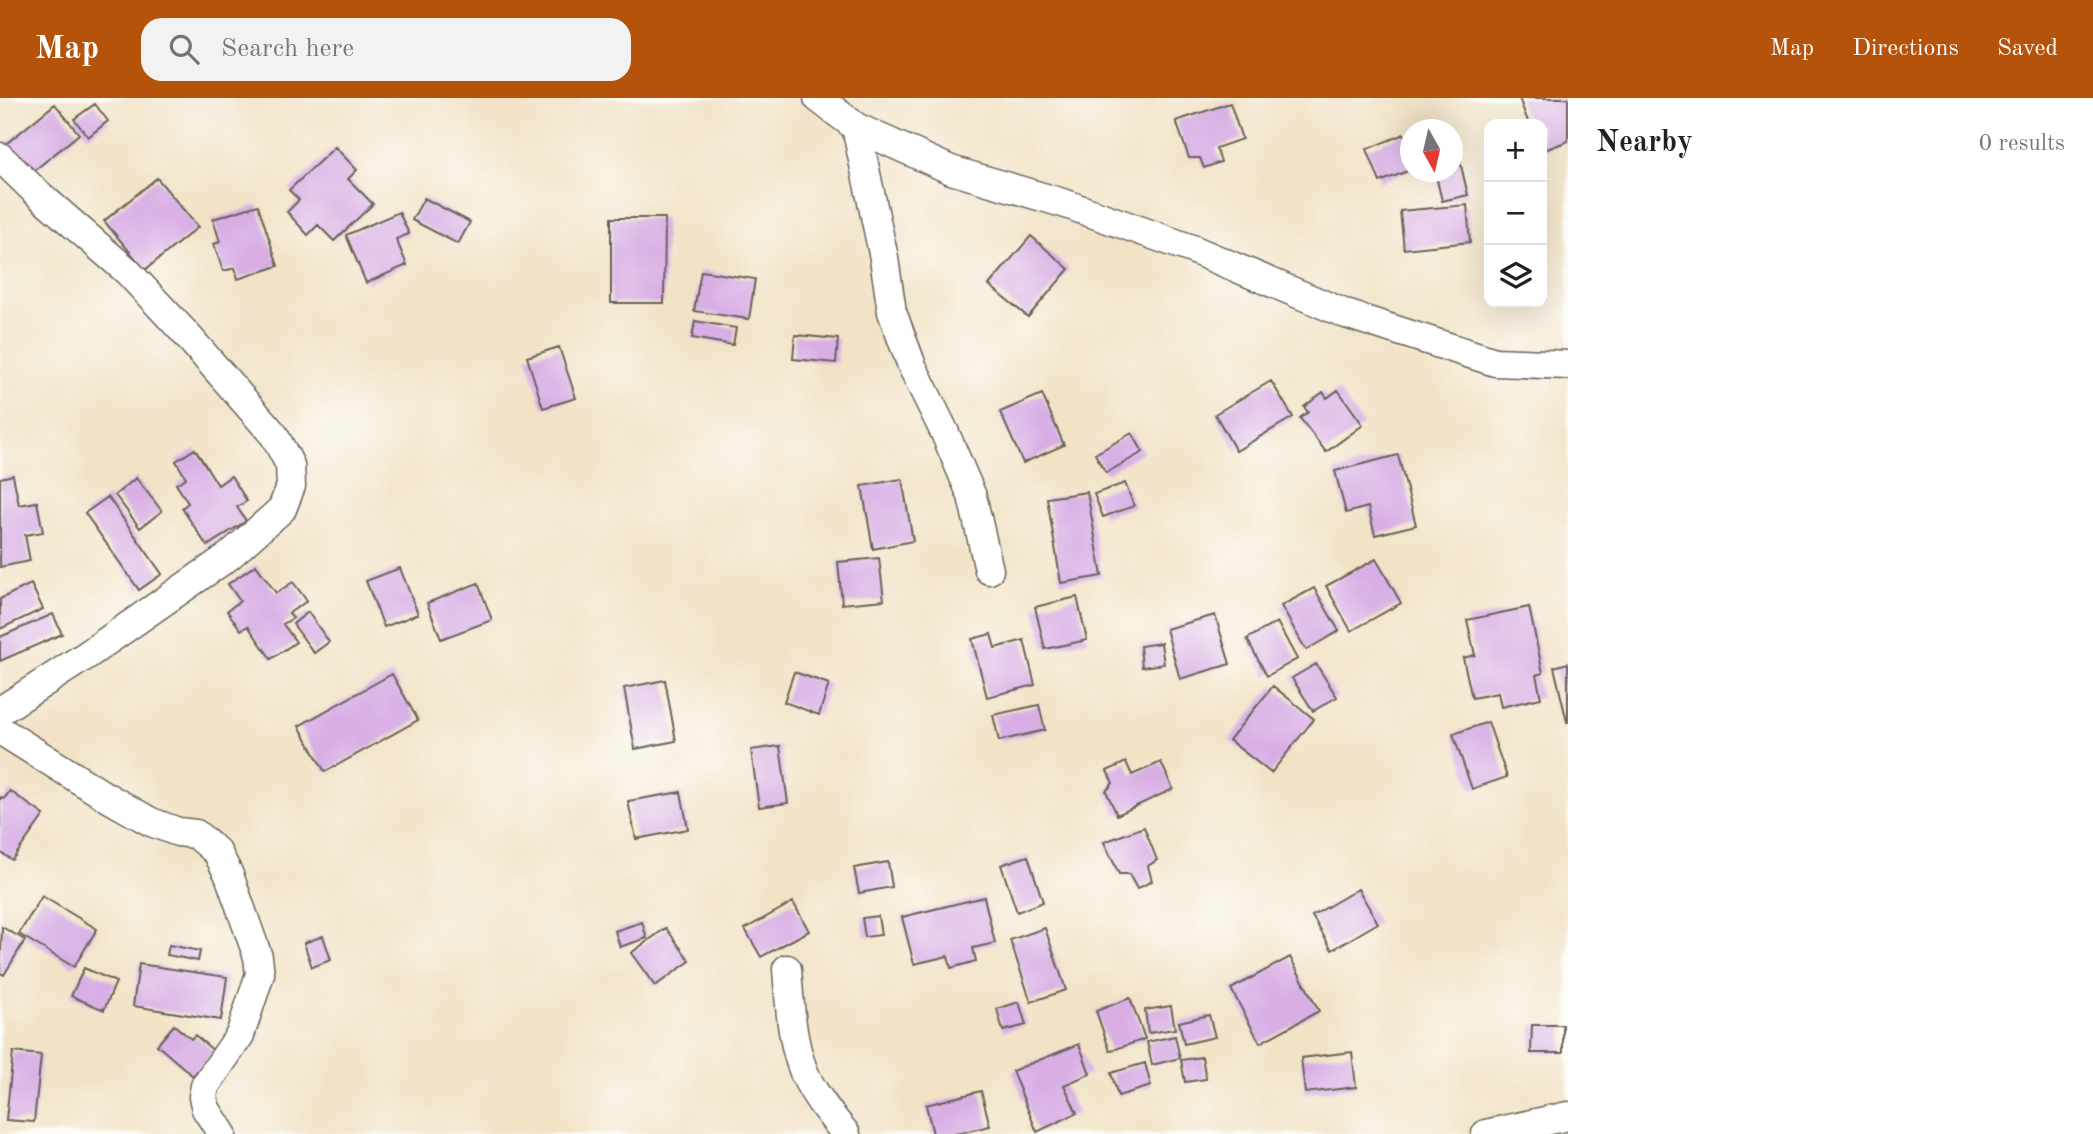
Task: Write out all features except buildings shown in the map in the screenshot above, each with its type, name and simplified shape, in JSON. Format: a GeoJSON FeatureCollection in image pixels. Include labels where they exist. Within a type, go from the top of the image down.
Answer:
{"type":"FeatureCollection","features":[{"type":"Feature","properties":{"kind":"street"},"geometry":{"type":"LineString","coordinates":[[818,98],[856,127],[951,170],[1066,204],[1192,249],[1346,314],[1495,362],[1568,366]]}},
{"type":"Feature","properties":{"kind":"street"},"geometry":{"type":"LineString","coordinates":[[856,127],[884,258],[892,312],[912,366],[972,496],[989,570]]}},
{"type":"Feature","properties":{"kind":"street"},"geometry":{"type":"LineString","coordinates":[[0,157],[127,271],[185,333],[274,435],[290,465],[291,485],[282,509],[229,556],[87,655],[0,711]]}},
{"type":"Feature","properties":{"kind":"street"},"geometry":{"type":"LineString","coordinates":[[0,730],[151,822],[178,832],[196,834],[217,852],[229,875],[254,945],[260,974],[240,1035],[205,1086],[203,1097],[206,1109],[222,1134]]}},
{"type":"Feature","properties":{"kind":"street"},"geometry":{"type":"LineString","coordinates":[[788,969],[796,1044],[807,1078],[823,1105],[846,1134]]}},
{"type":"Feature","properties":{"kind":"street"},"geometry":{"type":"LineString","coordinates":[[1486,1134],[1568,1116]]}}]}
